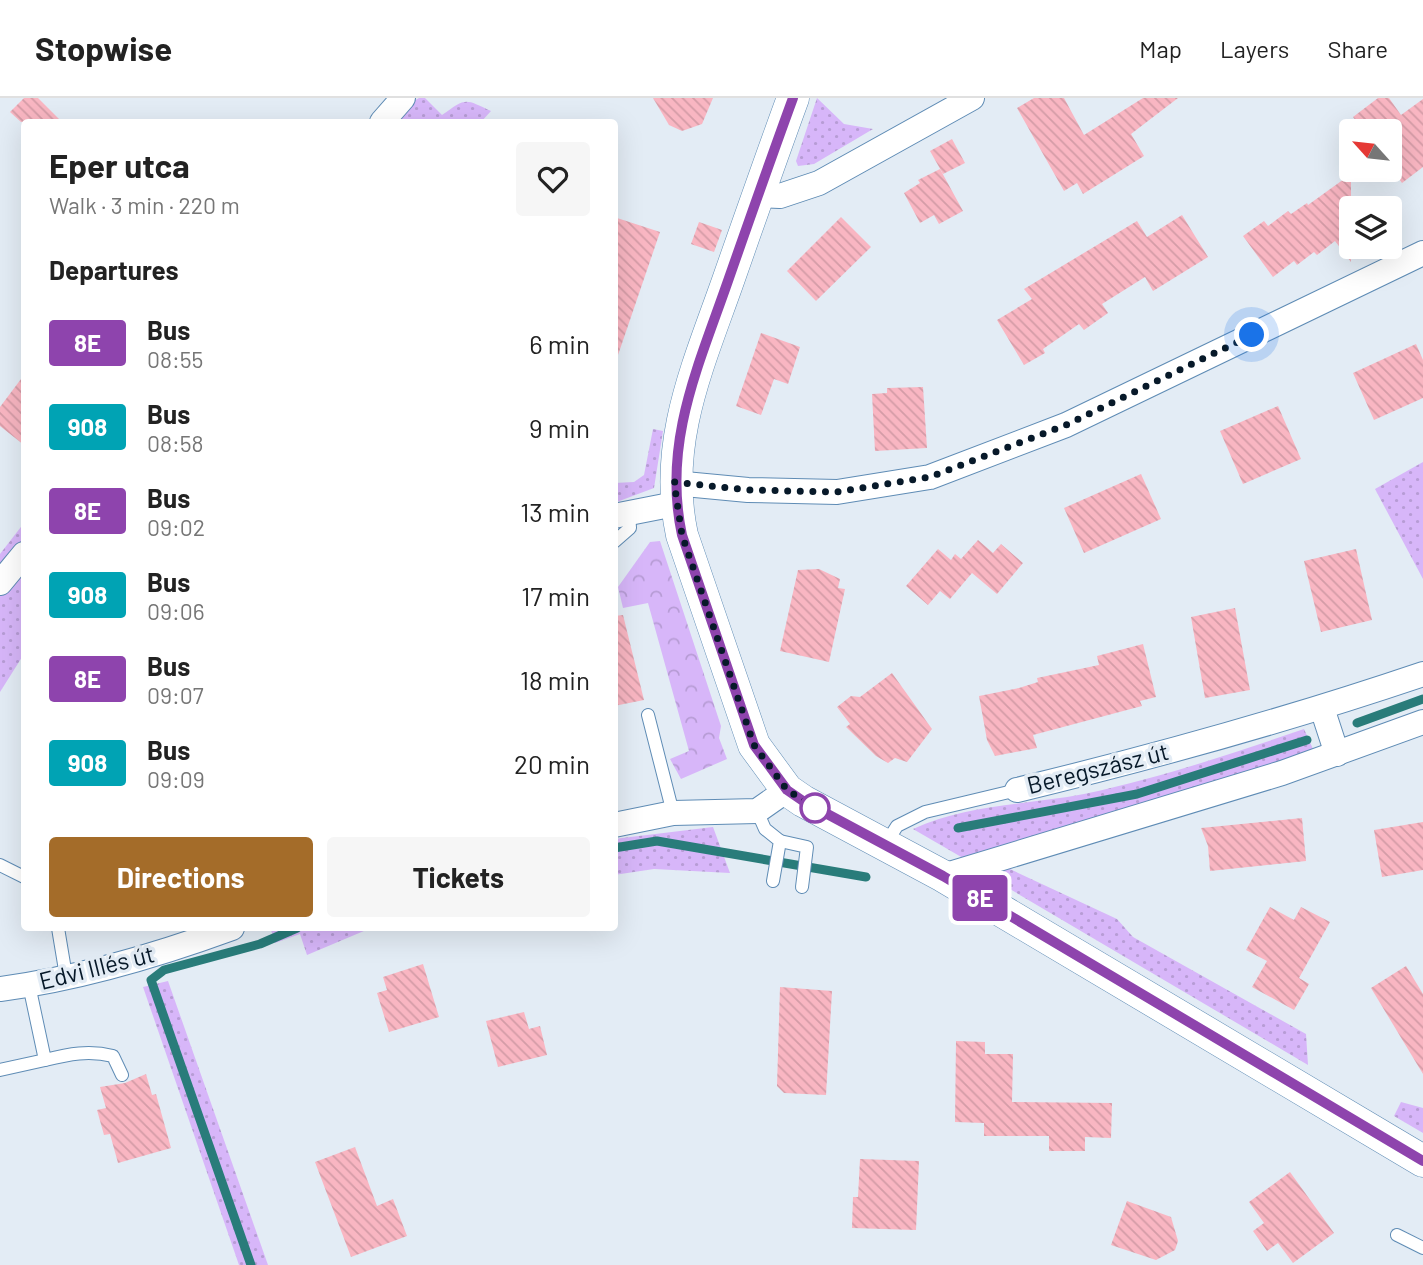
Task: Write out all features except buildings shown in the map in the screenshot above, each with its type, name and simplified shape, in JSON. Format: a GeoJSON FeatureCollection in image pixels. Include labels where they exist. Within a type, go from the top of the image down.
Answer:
{"type":"FeatureCollection","features":[{"type":"Feature","properties":{"kind":"street"},"geometry":{"type":"LineString","coordinates":[[385,119],[403,98]]}},
{"type":"Feature","properties":{"kind":"street"},"geometry":{"type":"LineString","coordinates":[[793,98],[687,402],[676,454],[675,493],[682,535],[754,745],[787,790],[943,876],[1423,1161]]}},
{"type":"Feature","properties":{"kind":"street"},"geometry":{"type":"LineString","coordinates":[[758,195],[780,196],[819,183],[972,98]]}},
{"type":"Feature","properties":{"kind":"street"},"geometry":{"type":"LineString","coordinates":[[622,515],[675,493],[748,490],[837,492],[930,477],[1066,425],[1423,253]]}},
{"type":"Feature","properties":{"kind":"street"},"geometry":{"type":"LineString","coordinates":[[0,583],[21,558]]}},
{"type":"Feature","properties":{"kind":"street","name":"Beregszász út"},"geometry":{"type":"LineString","coordinates":[[1017,790],[1107,769],[1322,708],[1423,674]]}},
{"type":"Feature","properties":{"kind":"street"},"geometry":{"type":"LineString","coordinates":[[1322,708],[1337,754]]}},
{"type":"Feature","properties":{"kind":"street"},"geometry":{"type":"LineString","coordinates":[[943,876],[1337,754],[1423,722]]}},
{"type":"Feature","properties":{"kind":"street"},"geometry":{"type":"LineString","coordinates":[[618,824],[673,813],[757,811],[787,790]]}},
{"type":"Feature","properties":{"kind":"street","name":"Edvi Illés út"},"geometry":{"type":"LineString","coordinates":[[0,989],[29,985],[144,957],[223,931]]}},
{"type":"Feature","properties":{"kind":"lane"},"geometry":{"type":"LineString","coordinates":[[618,538],[630,528],[622,515]]}},
{"type":"Feature","properties":{"kind":"lane"},"geometry":{"type":"LineString","coordinates":[[648,715],[673,813]]}},
{"type":"Feature","properties":{"kind":"lane","name":"Beregszász út"},"geometry":{"type":"LineString","coordinates":[[885,845],[897,826],[925,812],[1017,790]]}},
{"type":"Feature","properties":{"kind":"lane"},"geometry":{"type":"LineString","coordinates":[[757,811],[765,829],[779,846],[807,847],[803,885]]}},
{"type":"Feature","properties":{"kind":"lane"},"geometry":{"type":"LineString","coordinates":[[774,877],[779,846]]}},
{"type":"Feature","properties":{"kind":"lane"},"geometry":{"type":"LineString","coordinates":[[0,865],[21,876]]}},
{"type":"Feature","properties":{"kind":"lane"},"geometry":{"type":"LineString","coordinates":[[58,931],[66,976]]}},
{"type":"Feature","properties":{"kind":"lane"},"geometry":{"type":"LineString","coordinates":[[29,985],[45,1060]]}},
{"type":"Feature","properties":{"kind":"lane"},"geometry":{"type":"LineString","coordinates":[[0,1070],[70,1054],[97,1052],[113,1056],[122,1075]]}},
{"type":"Feature","properties":{"kind":"lane"},"geometry":{"type":"LineString","coordinates":[[1397,1236],[1423,1248]]}},
{"type":"Feature","properties":{"kind":"green space"},"geometry":{"type":"Polygon","coordinates":[[[419,98],[425,98],[442,115],[465,102],[491,111],[484,119],[394,119],[405,106],[419,98]]]}},
{"type":"Feature","properties":{"kind":"green space"},"geometry":{"type":"Polygon","coordinates":[[[817,98],[844,124],[873,129],[814,164],[798,166],[796,161],[817,98]]]}},
{"type":"Feature","properties":{"kind":"green space"},"geometry":{"type":"Polygon","coordinates":[[[653,429],[663,431],[654,488],[618,502],[618,483],[634,482],[644,475],[653,429]]]}},
{"type":"Feature","properties":{"kind":"green space"},"geometry":{"type":"Polygon","coordinates":[[[1423,462],[1423,579],[1375,489],[1423,462]]]}},
{"type":"Feature","properties":{"kind":"green space"},"geometry":{"type":"Polygon","coordinates":[[[21,527],[21,659],[0,692],[0,554],[21,527]]]}},
{"type":"Feature","properties":{"kind":"green space"},"geometry":{"type":"Polygon","coordinates":[[[660,541],[721,726],[719,738],[727,759],[681,779],[670,759],[689,751],[648,603],[623,608],[618,587],[650,542],[660,541]]]}},
{"type":"Feature","properties":{"kind":"green space"},"geometry":{"type":"Polygon","coordinates":[[[1304,729],[1313,749],[1311,755],[963,858],[913,829],[975,810],[1084,794],[1140,781],[1304,729]]]}},
{"type":"Feature","properties":{"kind":"green space"},"geometry":{"type":"Polygon","coordinates":[[[713,827],[730,873],[654,869],[618,874],[618,839],[713,827]]]}},
{"type":"Feature","properties":{"kind":"green space"},"geometry":{"type":"Polygon","coordinates":[[[999,864],[1117,919],[1133,937],[1306,1034],[1308,1065],[998,882],[990,869],[999,864]]]}},
{"type":"Feature","properties":{"kind":"green space"},"geometry":{"type":"Polygon","coordinates":[[[271,931],[364,931],[307,955],[300,934],[275,943],[271,931]]]}},
{"type":"Feature","properties":{"kind":"green space"},"geometry":{"type":"Polygon","coordinates":[[[168,981],[268,1265],[239,1265],[143,987],[168,981]]]}},
{"type":"Feature","properties":{"kind":"green space"},"geometry":{"type":"Polygon","coordinates":[[[1401,1102],[1423,1108],[1423,1133],[1394,1116],[1401,1102]]]}},
{"type":"Feature","properties":{"kind":"waterway"},"geometry":{"type":"LineString","coordinates":[[1357,723],[1423,699]]}},
{"type":"Feature","properties":{"kind":"waterway"},"geometry":{"type":"LineString","coordinates":[[958,828],[1137,794],[1307,740]]}},
{"type":"Feature","properties":{"kind":"waterway"},"geometry":{"type":"LineString","coordinates":[[618,847],[657,841],[866,877]]}},
{"type":"Feature","properties":{"kind":"waterway"},"geometry":{"type":"LineString","coordinates":[[251,1265],[151,980],[164,970],[260,944],[290,931]]}},
{"type":"Feature","properties":{"kind":"bus line","name":"8E"},"geometry":{"type":"LineString","coordinates":[[793,98],[695,375],[683,415],[674,482],[675,504],[682,535],[754,745],[787,790],[803,801],[943,876],[1423,1161]]}},
{"type":"Feature","properties":{"kind":"route"},"geometry":{"type":"LineString","coordinates":[[815,808],[787,790],[754,745],[682,535],[675,504],[674,482],[748,490],[837,492],[899,485],[973,463],[1066,425],[1252,335]]}}]}
